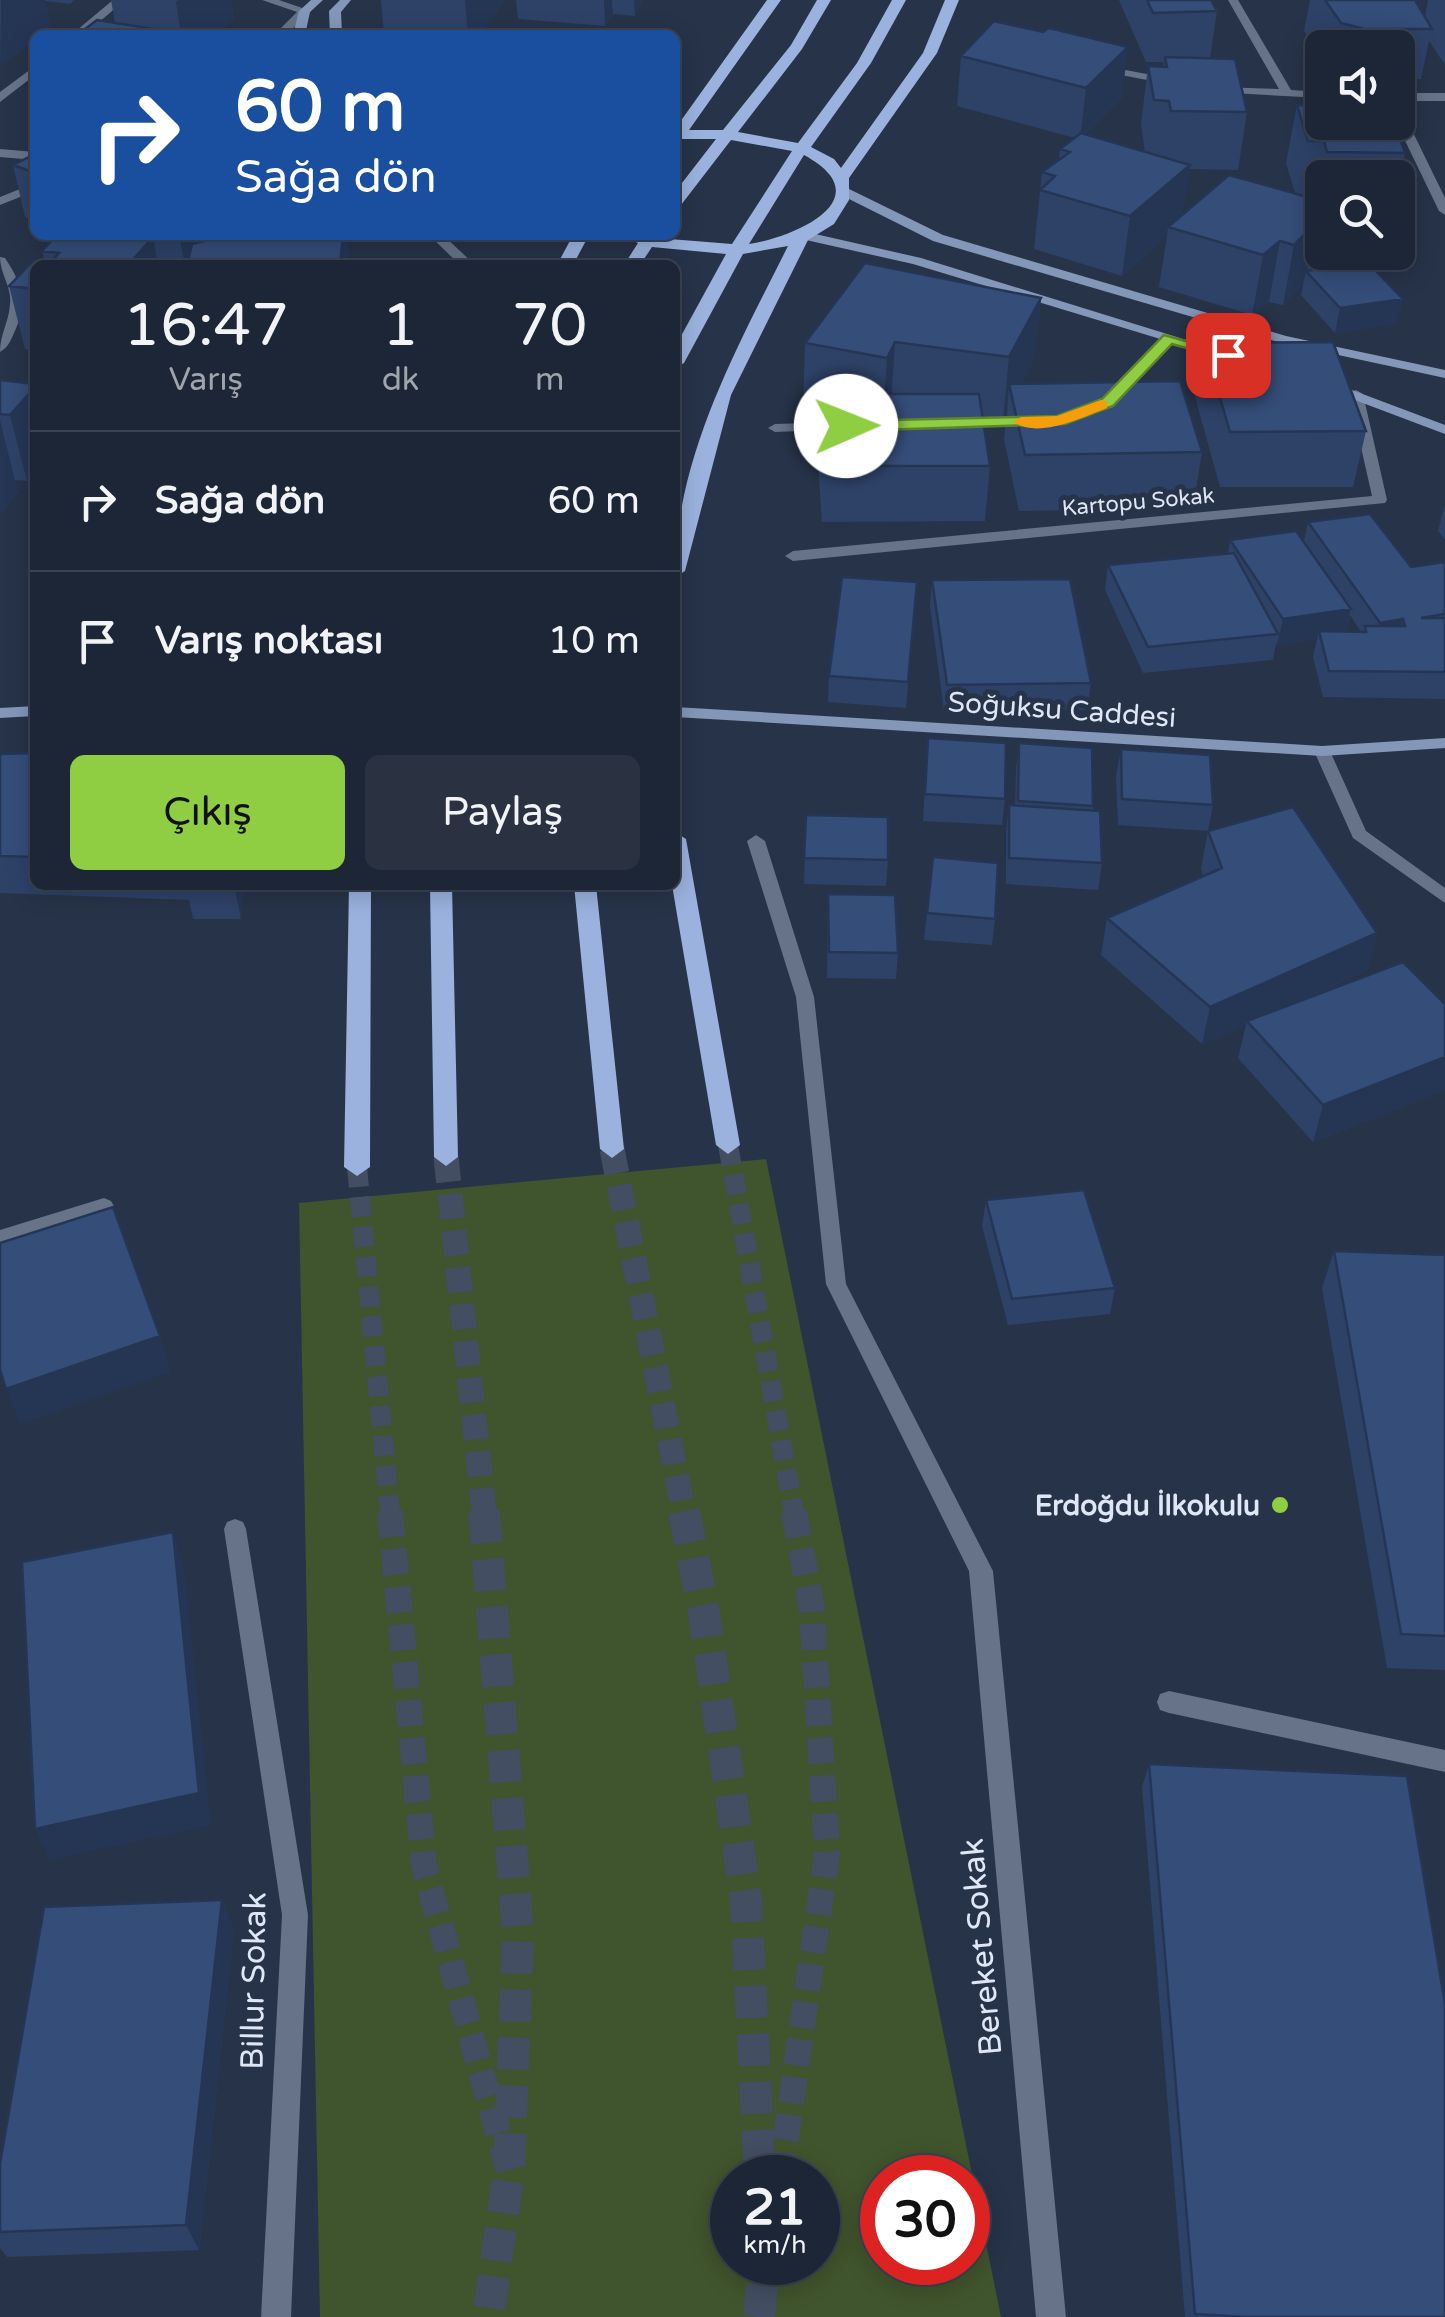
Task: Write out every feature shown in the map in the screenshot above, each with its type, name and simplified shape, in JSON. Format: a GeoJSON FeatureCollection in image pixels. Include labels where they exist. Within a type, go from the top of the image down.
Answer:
{"type":"FeatureCollection","features":[{"type":"Feature","properties":{"kind":"main road"},"geometry":{"type":"LineString","coordinates":[[300,30],[306,11],[318,0]]}},
{"type":"Feature","properties":{"kind":"main road"},"geometry":{"type":"LineString","coordinates":[[336,30],[335,11],[346,0]]}},
{"type":"Feature","properties":{"kind":"main road"},"geometry":{"type":"LineString","coordinates":[[680,129],[774,0]]}},
{"type":"Feature","properties":{"kind":"main road"},"geometry":{"type":"LineString","coordinates":[[680,196],[797,46],[824,0]]}},
{"type":"Feature","properties":{"kind":"main road"},"geometry":{"type":"LineString","coordinates":[[680,354],[739,242],[795,157],[878,48],[899,0]]}},
{"type":"Feature","properties":{"kind":"main road"},"geometry":{"type":"LineString","coordinates":[[840,185],[930,53],[952,0]]}},
{"type":"Feature","properties":{"kind":"main road"},"geometry":{"type":"LineString","coordinates":[[647,240],[684,250],[726,251],[802,235],[827,220],[841,200],[840,185],[825,161],[797,146],[761,136],[680,135]]}},
{"type":"Feature","properties":{"kind":"main road"},"geometry":{"type":"LineString","coordinates":[[840,185],[938,238],[1282,339],[1445,374]]}},
{"type":"Feature","properties":{"kind":"main road"},"geometry":{"type":"LineString","coordinates":[[802,235],[916,262],[1236,358]]}},
{"type":"Feature","properties":{"kind":"main road"},"geometry":{"type":"LineString","coordinates":[[680,552],[722,395],[802,235]]}},
{"type":"Feature","properties":{"kind":"main road"},"geometry":{"type":"LineString","coordinates":[[1304,378],[1445,430]]}},
{"type":"Feature","properties":{"kind":"main road"},"geometry":{"type":"LineString","coordinates":[[0,713],[30,711]]}},
{"type":"Feature","properties":{"kind":"main road","name":"Soğuksu Caddesi"},"geometry":{"type":"LineString","coordinates":[[680,712],[1322,751],[1445,743]]}},
{"type":"Feature","properties":{"kind":"main road"},"geometry":{"type":"LineString","coordinates":[[680,867],[728,1144]]}},
{"type":"Feature","properties":{"kind":"main road"},"geometry":{"type":"LineString","coordinates":[[357,1168],[360,890]]}},
{"type":"Feature","properties":{"kind":"main road"},"geometry":{"type":"LineString","coordinates":[[441,890],[446,1158]]}},
{"type":"Feature","properties":{"kind":"main road"},"geometry":{"type":"LineString","coordinates":[[585,890],[612,1149]]}},
{"type":"Feature","properties":{"kind":"street"},"geometry":{"type":"LineString","coordinates":[[83,30],[120,0]]}},
{"type":"Feature","properties":{"kind":"street"},"geometry":{"type":"LineString","coordinates":[[267,0],[306,11]]}},
{"type":"Feature","properties":{"kind":"street"},"geometry":{"type":"LineString","coordinates":[[1233,0],[1287,94]]}},
{"type":"Feature","properties":{"kind":"street"},"geometry":{"type":"LineString","coordinates":[[285,30],[306,11]]}},
{"type":"Feature","properties":{"kind":"street"},"geometry":{"type":"LineString","coordinates":[[1078,63],[1186,84]]}},
{"type":"Feature","properties":{"kind":"street"},"geometry":{"type":"LineString","coordinates":[[0,98],[30,73]]}},
{"type":"Feature","properties":{"kind":"street"},"geometry":{"type":"LineString","coordinates":[[1205,88],[1305,95]]}},
{"type":"Feature","properties":{"kind":"street"},"geometry":{"type":"LineString","coordinates":[[1415,97],[1445,97]]}},
{"type":"Feature","properties":{"kind":"street"},"geometry":{"type":"LineString","coordinates":[[1411,140],[1445,211]]}},
{"type":"Feature","properties":{"kind":"street"},"geometry":{"type":"LineString","coordinates":[[0,153],[30,156]]}},
{"type":"Feature","properties":{"kind":"street"},"geometry":{"type":"LineString","coordinates":[[0,201],[30,188]]}},
{"type":"Feature","properties":{"kind":"street"},"geometry":{"type":"LineString","coordinates":[[440,240],[462,260]]}},
{"type":"Feature","properties":{"kind":"street"},"geometry":{"type":"LineString","coordinates":[[0,261],[16,283],[18,310],[0,348]]}},
{"type":"Feature","properties":{"kind":"street"},"geometry":{"type":"LineString","coordinates":[[1092,408],[1108,402],[1169,338]]}},
{"type":"Feature","properties":{"kind":"street","name":"Kartopu Sokak"},"geometry":{"type":"LineString","coordinates":[[792,556],[1380,500],[1356,394]]}},
{"type":"Feature","properties":{"kind":"street"},"geometry":{"type":"LineString","coordinates":[[946,423],[1060,420]]}},
{"type":"Feature","properties":{"kind":"street"},"geometry":{"type":"LineString","coordinates":[[776,428],[851,426]]}},
{"type":"Feature","properties":{"kind":"street"},"geometry":{"type":"LineString","coordinates":[[1322,751],[1359,834],[1445,898]]}},
{"type":"Feature","properties":{"kind":"street","name":"Bereket Sokak"},"geometry":{"type":"LineString","coordinates":[[756,842],[804,997],[836,1284],[980,1571],[1051,2317]]}},
{"type":"Feature","properties":{"kind":"street"},"geometry":{"type":"LineString","coordinates":[[0,1238],[104,1206]]}},
{"type":"Feature","properties":{"kind":"street","name":"Billur Sokak"},"geometry":{"type":"LineString","coordinates":[[235,1529],[294,1915],[276,2317]]}},
{"type":"Feature","properties":{"kind":"street"},"geometry":{"type":"LineString","coordinates":[[1168,1702],[1445,1762]]}},
{"type":"Feature","properties":{"kind":"green space"},"geometry":{"type":"Polygon","coordinates":[[[766,1159],[968,2155],[860,2155],[860,2285],[990,2285],[990,2263],[1001,2317],[320,2317],[299,1203],[766,1159]]]}},
{"type":"Feature","properties":{"kind":"building"},"geometry":{"type":"Polygon","coordinates":[[[1147,0],[1211,0],[1217,11],[1153,13],[1147,0]]]}},
{"type":"Feature","properties":{"kind":"building"},"geometry":{"type":"Polygon","coordinates":[[[1325,0],[1415,0],[1432,29],[1364,29],[1341,23],[1325,0]]]}},
{"type":"Feature","properties":{"kind":"building"},"geometry":{"type":"Polygon","coordinates":[[[97,20],[160,30],[84,30],[97,20]]]}},
{"type":"Feature","properties":{"kind":"building"},"geometry":{"type":"Polygon","coordinates":[[[994,21],[1043,32],[1049,28],[1128,47],[1086,88],[961,56],[994,21]]]}},
{"type":"Feature","properties":{"kind":"building"},"geometry":{"type":"Polygon","coordinates":[[[1165,57],[1235,59],[1247,112],[1171,111],[1169,101],[1154,100],[1148,66],[1167,67],[1165,57]]]}},
{"type":"Feature","properties":{"kind":"building"},"geometry":{"type":"Polygon","coordinates":[[[1297,105],[1305,105],[1305,131],[1297,105]]]}},
{"type":"Feature","properties":{"kind":"building"},"geometry":{"type":"Polygon","coordinates":[[[1081,133],[1190,165],[1130,216],[1040,190],[1055,176],[1042,172],[1070,152],[1060,149],[1081,133]]]}},
{"type":"Feature","properties":{"kind":"building"},"geometry":{"type":"Polygon","coordinates":[[[1400,140],[1405,153],[1327,152],[1324,141],[1308,141],[1400,140]]]}},
{"type":"Feature","properties":{"kind":"building"},"geometry":{"type":"Polygon","coordinates":[[[30,156],[30,171],[13,165],[30,156]]]}},
{"type":"Feature","properties":{"kind":"building"},"geometry":{"type":"Polygon","coordinates":[[[1229,175],[1305,196],[1305,234],[1294,245],[1280,241],[1263,255],[1168,227],[1229,175]]]}},
{"type":"Feature","properties":{"kind":"building"},"geometry":{"type":"Polygon","coordinates":[[[52,240],[150,240],[133,260],[53,260],[59,253],[42,251],[52,240]]]}},
{"type":"Feature","properties":{"kind":"building"},"geometry":{"type":"Polygon","coordinates":[[[208,240],[342,240],[340,260],[188,260],[192,244],[208,240]]]}},
{"type":"Feature","properties":{"kind":"building"},"geometry":{"type":"Polygon","coordinates":[[[865,263],[1041,298],[1009,357],[895,342],[887,358],[805,343],[865,263]]]}},
{"type":"Feature","properties":{"kind":"building"},"geometry":{"type":"Polygon","coordinates":[[[30,264],[30,288],[9,286],[30,264]]]}},
{"type":"Feature","properties":{"kind":"building"},"geometry":{"type":"Polygon","coordinates":[[[1375,270],[1403,299],[1340,308],[1306,271],[1375,270]]]}},
{"type":"Feature","properties":{"kind":"building"},"geometry":{"type":"Polygon","coordinates":[[[1333,342],[1366,431],[1230,432],[1204,343],[1333,342]]]}},
{"type":"Feature","properties":{"kind":"building"},"geometry":{"type":"Polygon","coordinates":[[[0,380],[30,383],[30,393],[10,415],[0,414],[0,380]]]}},
{"type":"Feature","properties":{"kind":"building"},"geometry":{"type":"Polygon","coordinates":[[[1180,381],[1202,452],[1025,455],[1009,384],[1180,381]]]}},
{"type":"Feature","properties":{"kind":"building"},"geometry":{"type":"Polygon","coordinates":[[[819,394],[979,394],[990,466],[824,466],[819,394]]]}},
{"type":"Feature","properties":{"kind":"building"},"geometry":{"type":"Polygon","coordinates":[[[1370,514],[1411,567],[1445,562],[1445,614],[1421,618],[1445,618],[1445,672],[1329,671],[1319,631],[1366,632],[1365,626],[1405,626],[1403,619],[1380,623],[1308,522],[1370,514]]]}},
{"type":"Feature","properties":{"kind":"building"},"geometry":{"type":"Polygon","coordinates":[[[1296,531],[1351,609],[1283,619],[1230,540],[1296,531]]]}},
{"type":"Feature","properties":{"kind":"building"},"geometry":{"type":"Polygon","coordinates":[[[1234,553],[1278,634],[1148,647],[1108,565],[1234,553]]]}},
{"type":"Feature","properties":{"kind":"building"},"geometry":{"type":"Polygon","coordinates":[[[842,577],[917,582],[908,682],[829,676],[842,577]]]}},
{"type":"Feature","properties":{"kind":"building"},"geometry":{"type":"Polygon","coordinates":[[[1070,579],[1091,683],[947,685],[932,580],[1070,579]]]}},
{"type":"Feature","properties":{"kind":"building"},"geometry":{"type":"Polygon","coordinates":[[[928,738],[1006,743],[1005,799],[925,794],[928,738]]]}},
{"type":"Feature","properties":{"kind":"building"},"geometry":{"type":"Polygon","coordinates":[[[1019,743],[1092,748],[1093,806],[1018,801],[1019,743]]]}},
{"type":"Feature","properties":{"kind":"building"},"geometry":{"type":"Polygon","coordinates":[[[1121,749],[1210,755],[1213,805],[1122,799],[1121,749]]]}},
{"type":"Feature","properties":{"kind":"building"},"geometry":{"type":"Polygon","coordinates":[[[30,753],[30,857],[0,856],[0,754],[30,753]]]}},
{"type":"Feature","properties":{"kind":"building"},"geometry":{"type":"Polygon","coordinates":[[[1009,805],[1100,811],[1102,863],[1009,858],[1009,805]]]}},
{"type":"Feature","properties":{"kind":"building"},"geometry":{"type":"Polygon","coordinates":[[[1293,807],[1377,933],[1210,1007],[1107,918],[1222,868],[1208,831],[1293,807]]]}},
{"type":"Feature","properties":{"kind":"building"},"geometry":{"type":"Polygon","coordinates":[[[806,815],[888,817],[888,860],[804,858],[806,815]]]}},
{"type":"Feature","properties":{"kind":"building"},"geometry":{"type":"Polygon","coordinates":[[[933,857],[998,863],[995,919],[927,913],[933,857]]]}},
{"type":"Feature","properties":{"kind":"building"},"geometry":{"type":"Polygon","coordinates":[[[828,894],[895,895],[898,953],[829,952],[828,894]]]}},
{"type":"Feature","properties":{"kind":"building"},"geometry":{"type":"Polygon","coordinates":[[[1403,962],[1445,1004],[1445,1057],[1323,1105],[1247,1021],[1403,962]]]}},
{"type":"Feature","properties":{"kind":"building"},"geometry":{"type":"Polygon","coordinates":[[[1084,1190],[1115,1288],[1012,1299],[986,1200],[1084,1190]]]}},
{"type":"Feature","properties":{"kind":"building"},"geometry":{"type":"Polygon","coordinates":[[[113,1207],[160,1336],[6,1389],[0,1369],[0,1243],[113,1207]]]}},
{"type":"Feature","properties":{"kind":"building"},"geometry":{"type":"Polygon","coordinates":[[[1334,1251],[1445,1255],[1445,1636],[1401,1634],[1334,1251]]]}},
{"type":"Feature","properties":{"kind":"building"},"geometry":{"type":"Polygon","coordinates":[[[173,1532],[199,1793],[35,1829],[22,1562],[173,1532]]]}},
{"type":"Feature","properties":{"kind":"building"},"geometry":{"type":"Polygon","coordinates":[[[1149,1764],[1407,1776],[1445,2004],[1445,2317],[1195,2314],[1149,1764]]]}},
{"type":"Feature","properties":{"kind":"building"},"geometry":{"type":"Polygon","coordinates":[[[222,1900],[186,2225],[0,2232],[0,2164],[44,1907],[222,1900]]]}},
{"type":"Feature","properties":{"kind":"tunnel"},"geometry":{"type":"LineString","coordinates":[[728,1145],[794,1513]]}},
{"type":"Feature","properties":{"kind":"tunnel"},"geometry":{"type":"LineString","coordinates":[[612,1149],[684,1513]]}},
{"type":"Feature","properties":{"kind":"tunnel"},"geometry":{"type":"LineString","coordinates":[[446,1157],[484,1513]]}},
{"type":"Feature","properties":{"kind":"tunnel"},"geometry":{"type":"LineString","coordinates":[[357,1167],[390,1513]]}},
{"type":"Feature","properties":{"kind":"tunnel"},"geometry":{"type":"LineString","coordinates":[[390,1511],[424,1866],[509,2172]]}},
{"type":"Feature","properties":{"kind":"tunnel"},"geometry":{"type":"LineString","coordinates":[[484,1511],[518,1933],[509,2172],[488,2317]]}},
{"type":"Feature","properties":{"kind":"tunnel"},"geometry":{"type":"LineString","coordinates":[[684,1511],[703,1607],[746,1900],[759,2155]]}},
{"type":"Feature","properties":{"kind":"tunnel"},"geometry":{"type":"LineString","coordinates":[[783,2155],[827,1853],[812,1610],[794,1511]]}},
{"type":"Feature","properties":{"kind":"tunnel"},"geometry":{"type":"LineString","coordinates":[[759,2317],[762,2285]]}},
{"type":"Feature","properties":{"kind":"slow traffic"},"geometry":{"type":"LineString","coordinates":[[1021,422],[1060,420],[1101,405]]}},
{"type":"Feature","properties":{"kind":"place","name":"Erdoğdu İlkokulu"},"geometry":{"type":"Point","coordinates":[1280,1505]}},
{"type":"Feature","properties":{"kind":"route"},"geometry":{"type":"LineString","coordinates":[[846,426],[1060,420],[1108,402],[1169,338],[1228,355]]}}]}
